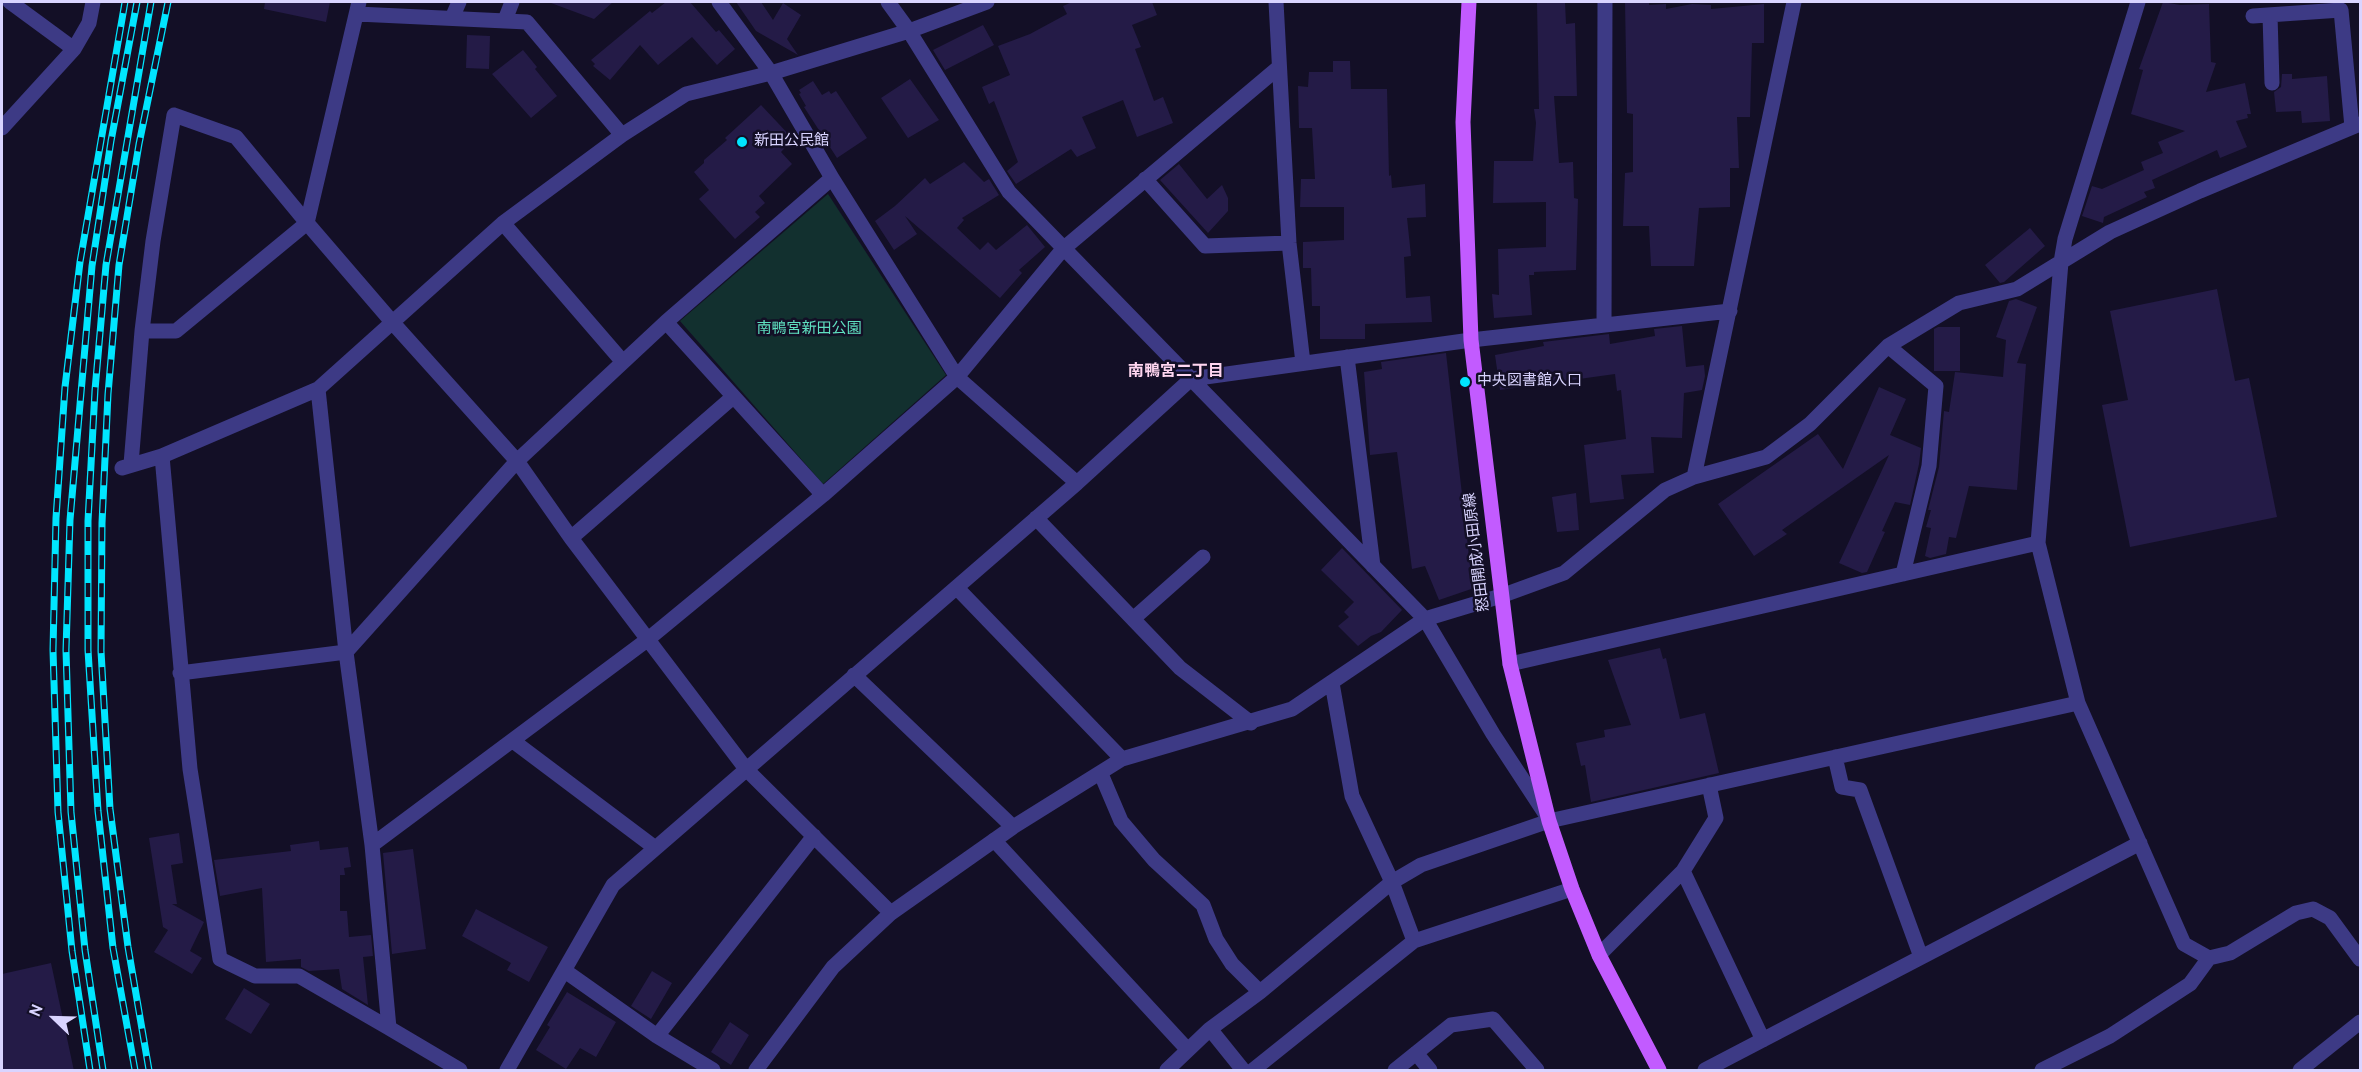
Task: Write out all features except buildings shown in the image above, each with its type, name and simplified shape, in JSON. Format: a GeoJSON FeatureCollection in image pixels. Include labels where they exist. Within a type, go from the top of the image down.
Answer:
{"type":"FeatureCollection","features":[{"type":"Feature","properties":{"kind":"main road","name":"怒田開成小田原線"},"geometry":{"type":"LineString","coordinates":[[1469,2],[1463,122],[1471,340],[1510,664],[1549,821],[1572,889],[1599,955],[1659,1071]]}},
{"type":"Feature","properties":{"kind":"street"},"geometry":{"type":"LineString","coordinates":[[10,2],[74,49]]}},
{"type":"Feature","properties":{"kind":"street"},"geometry":{"type":"LineString","coordinates":[[2,128],[74,49],[89,23],[93,2]]}},
{"type":"Feature","properties":{"kind":"street"},"geometry":{"type":"LineString","coordinates":[[452,18],[459,2]]}},
{"type":"Feature","properties":{"kind":"street"},"geometry":{"type":"LineString","coordinates":[[505,20],[512,2]]}},
{"type":"Feature","properties":{"kind":"street"},"geometry":{"type":"LineString","coordinates":[[719,2],[771,73],[832,178],[957,377],[1077,483]]}},
{"type":"Feature","properties":{"kind":"street"},"geometry":{"type":"LineString","coordinates":[[888,2],[909,31],[1009,192],[1425,619],[1493,734],[1549,821]]}},
{"type":"Feature","properties":{"kind":"street"},"geometry":{"type":"LineString","coordinates":[[891,913],[746,769],[571,538],[517,461],[393,323],[236,137],[174,115],[153,241],[127,466],[162,456],[318,389],[393,323],[504,224],[622,135],[686,94],[771,73],[909,31],[987,2]]}},
{"type":"Feature","properties":{"kind":"street"},"geometry":{"type":"LineString","coordinates":[[1276,2],[1289,243],[1303,363]]}},
{"type":"Feature","properties":{"kind":"street"},"geometry":{"type":"LineString","coordinates":[[1604,325],[1605,2]]}},
{"type":"Feature","properties":{"kind":"street"},"geometry":{"type":"LineString","coordinates":[[1694,477],[1794,2]]}},
{"type":"Feature","properties":{"kind":"street"},"geometry":{"type":"LineString","coordinates":[[2138,2],[2065,239],[2061,262],[2038,543],[2078,703],[2184,944],[2209,958]]}},
{"type":"Feature","properties":{"kind":"street"},"geometry":{"type":"LineString","coordinates":[[756,1071],[833,967],[891,913],[1013,826],[1122,759],[1292,710],[1425,619],[1501,596],[1564,573],[1665,490],[1694,477],[1766,457],[1810,424],[1888,345],[1959,303],[2017,289],[2120,228],[2356,125],[2340,6],[2253,16]]}},
{"type":"Feature","properties":{"kind":"street"},"geometry":{"type":"LineString","coordinates":[[142,331],[176,331],[307,223],[358,8],[452,18],[527,21],[622,135]]}},
{"type":"Feature","properties":{"kind":"street"},"geometry":{"type":"LineString","coordinates":[[2270,15],[2272,83]]}},
{"type":"Feature","properties":{"kind":"street"},"geometry":{"type":"LineString","coordinates":[[372,845],[647,640],[824,495],[957,377],[1063,249],[1278,68]]}},
{"type":"Feature","properties":{"kind":"street"},"geometry":{"type":"LineString","coordinates":[[180,673],[346,652],[517,461],[666,322],[832,178]]}},
{"type":"Feature","properties":{"kind":"street"},"geometry":{"type":"LineString","coordinates":[[1145,179],[1205,246],[1289,243]]}},
{"type":"Feature","properties":{"kind":"street"},"geometry":{"type":"LineString","coordinates":[[504,224],[623,362]]}},
{"type":"Feature","properties":{"kind":"street"},"geometry":{"type":"LineString","coordinates":[[507,1071],[612,885],[957,588],[1191,379],[1471,340],[1730,311]]}},
{"type":"Feature","properties":{"kind":"street"},"geometry":{"type":"LineString","coordinates":[[666,322],[824,495]]}},
{"type":"Feature","properties":{"kind":"street"},"geometry":{"type":"LineString","coordinates":[[1888,345],[1936,386],[1929,466],[1903,574]]}},
{"type":"Feature","properties":{"kind":"street"},"geometry":{"type":"LineString","coordinates":[[1347,357],[1373,566]]}},
{"type":"Feature","properties":{"kind":"street"},"geometry":{"type":"LineString","coordinates":[[318,389],[346,652],[372,845],[389,1028]]}},
{"type":"Feature","properties":{"kind":"street"},"geometry":{"type":"LineString","coordinates":[[571,538],[733,397]]}},
{"type":"Feature","properties":{"kind":"street"},"geometry":{"type":"LineString","coordinates":[[162,456],[190,769],[220,959],[255,976],[299,976],[460,1071]]}},
{"type":"Feature","properties":{"kind":"street"},"geometry":{"type":"LineString","coordinates":[[1036,518],[1180,668],[1251,723]]}},
{"type":"Feature","properties":{"kind":"street"},"geometry":{"type":"LineString","coordinates":[[1510,664],[2038,543]]}},
{"type":"Feature","properties":{"kind":"street"},"geometry":{"type":"LineString","coordinates":[[1133,619],[1203,557]]}},
{"type":"Feature","properties":{"kind":"street"},"geometry":{"type":"LineString","coordinates":[[957,588],[1122,759]]}},
{"type":"Feature","properties":{"kind":"street"},"geometry":{"type":"LineString","coordinates":[[854,675],[1013,826]]}},
{"type":"Feature","properties":{"kind":"street"},"geometry":{"type":"LineString","coordinates":[[1332,683],[1352,796],[1392,882],[1414,941]]}},
{"type":"Feature","properties":{"kind":"street"},"geometry":{"type":"LineString","coordinates":[[1167,1071],[1210,1029],[1260,992],[1392,882],[1421,865],[1549,821],[2078,703]]}},
{"type":"Feature","properties":{"kind":"street"},"geometry":{"type":"LineString","coordinates":[[513,741],[654,847]]}},
{"type":"Feature","properties":{"kind":"street"},"geometry":{"type":"LineString","coordinates":[[1835,757],[1842,788],[1860,790],[1921,957]]}},
{"type":"Feature","properties":{"kind":"street"},"geometry":{"type":"LineString","coordinates":[[1101,774],[1120,821],[1154,860],[1203,905],[1216,939],[1232,964],[1260,992]]}},
{"type":"Feature","properties":{"kind":"street"},"geometry":{"type":"LineString","coordinates":[[1599,955],[1683,871],[1716,818],[1709,785]]}},
{"type":"Feature","properties":{"kind":"street"},"geometry":{"type":"LineString","coordinates":[[657,1036],[814,836]]}},
{"type":"Feature","properties":{"kind":"street"},"geometry":{"type":"LineString","coordinates":[[994,840],[1187,1049]]}},
{"type":"Feature","properties":{"kind":"street"},"geometry":{"type":"LineString","coordinates":[[1705,1071],[2140,843]]}},
{"type":"Feature","properties":{"kind":"street"},"geometry":{"type":"LineString","coordinates":[[1683,871],[1763,1040]]}},
{"type":"Feature","properties":{"kind":"street"},"geometry":{"type":"LineString","coordinates":[[1253,1071],[1414,941],[1572,889]]}},
{"type":"Feature","properties":{"kind":"street"},"geometry":{"type":"LineString","coordinates":[[2042,1071],[2110,1036],[2190,984],[2209,958],[2230,953],[2296,913],[2313,909],[2330,918],[2361,959]]}},
{"type":"Feature","properties":{"kind":"street"},"geometry":{"type":"LineString","coordinates":[[565,971],[657,1036],[712,1071]]}},
{"type":"Feature","properties":{"kind":"street"},"geometry":{"type":"LineString","coordinates":[[1395,1071],[1451,1025],[1493,1019],[1537,1071]]}},
{"type":"Feature","properties":{"kind":"street"},"geometry":{"type":"LineString","coordinates":[[2300,1071],[2361,1022]]}},
{"type":"Feature","properties":{"kind":"street"},"geometry":{"type":"LineString","coordinates":[[1210,1029],[1243,1071]]}},
{"type":"Feature","properties":{"kind":"street"},"geometry":{"type":"LineString","coordinates":[[1416,1053],[1430,1071]]}},
{"type":"Feature","properties":{"kind":"green space","name":"南鴨宮新田公園"},"geometry":{"type":"Polygon","coordinates":[[[828,194],[946,375],[823,484],[680,321],[828,194]]]}},
{"type":"Feature","properties":{"kind":"railway"},"geometry":{"type":"LineString","coordinates":[[90,1070],[72,951],[58,812],[53,650],[56,518],[65,387],[80,262],[125,2]]}},
{"type":"Feature","properties":{"kind":"railway"},"geometry":{"type":"LineString","coordinates":[[103,1070],[85,950],[71,812],[66,650],[70,520],[92,266],[111,141],[137,2]]}},
{"type":"Feature","properties":{"kind":"railway"},"geometry":{"type":"LineString","coordinates":[[135,1070],[113,948],[98,811],[88,650],[88,521],[95,390],[106,265],[151,2]]}},
{"type":"Feature","properties":{"kind":"railway"},"geometry":{"type":"LineString","coordinates":[[149,1070],[128,947],[110,809],[101,651],[102,523],[108,394],[119,265],[139,144],[168,2]]}},
{"type":"Feature","properties":{"kind":"place","name":"新田公民館"},"geometry":{"type":"Point","coordinates":[742,142]}},
{"type":"Feature","properties":{"kind":"place","name":"中央図書館入口"},"geometry":{"type":"Point","coordinates":[1465,382]}},
{"type":"Feature","properties":{"kind":"district","name":"南鴨宮二丁目"},"geometry":{"type":"Point","coordinates":[1176,373]}}]}
